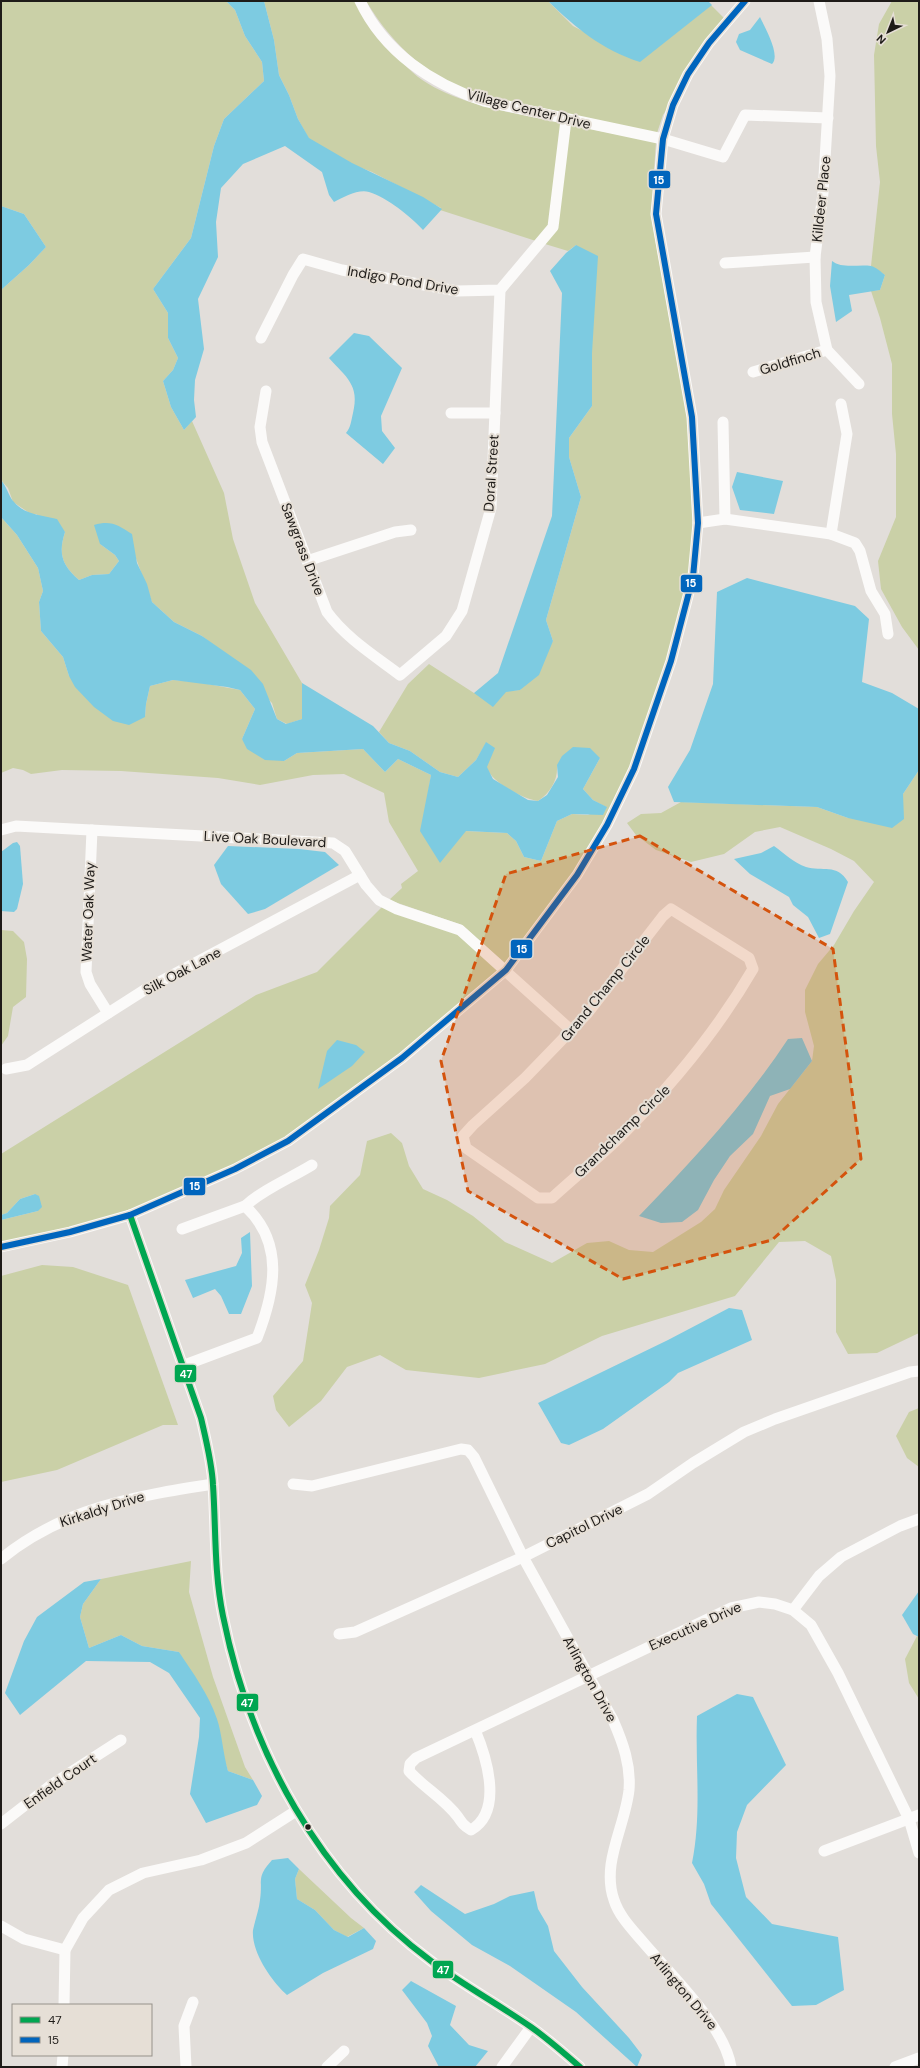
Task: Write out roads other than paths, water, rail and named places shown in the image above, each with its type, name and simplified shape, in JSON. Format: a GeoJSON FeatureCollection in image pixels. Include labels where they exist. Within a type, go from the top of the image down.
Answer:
{"type":"FeatureCollection","features":[{"type":"Feature","properties":{"kind":"street","name":"Village Center Drive"},"geometry":{"type":"LineString","coordinates":[[360,1],[379,31],[395,49],[412,64],[437,82],[484,101],[566,120],[663,139],[723,157],[745,115],[828,118]]}},
{"type":"Feature","properties":{"kind":"street"},"geometry":{"type":"LineString","coordinates":[[1,1247],[70,1232],[130,1215],[235,1169],[288,1141],[402,1058],[506,970],[577,874],[607,826],[634,769],[671,661],[693,577],[698,523],[692,417],[656,214],[663,139],[673,105],[688,74],[709,43],[745,1]]}},
{"type":"Feature","properties":{"kind":"street","name":"Killdeer Place"},"geometry":{"type":"LineString","coordinates":[[819,1],[827,39],[830,76],[823,193],[815,257],[816,302],[827,350]]}},
{"type":"Feature","properties":{"kind":"street"},"geometry":{"type":"LineString","coordinates":[[500,290],[553,227],[566,120]]}},
{"type":"Feature","properties":{"kind":"street"},"geometry":{"type":"LineString","coordinates":[[725,263],[815,257]]}},
{"type":"Feature","properties":{"kind":"street","name":"Indigo Pond Drive"},"geometry":{"type":"LineString","coordinates":[[261,338],[293,275],[303,259],[342,270],[457,291],[500,290]]}},
{"type":"Feature","properties":{"kind":"street","name":"Doral Street"},"geometry":{"type":"LineString","coordinates":[[400,675],[446,636],[462,611],[491,508],[500,290]]}},
{"type":"Feature","properties":{"kind":"street"},"geometry":{"type":"LineString","coordinates":[[827,350],[859,384]]}},
{"type":"Feature","properties":{"kind":"street","name":"Goldfinch"},"geometry":{"type":"LineString","coordinates":[[753,372],[827,350]]}},
{"type":"Feature","properties":{"kind":"street","name":"Sawgrass Drive"},"geometry":{"type":"LineString","coordinates":[[266,391],[260,427],[262,442],[327,612],[336,624],[400,675]]}},
{"type":"Feature","properties":{"kind":"street"},"geometry":{"type":"LineString","coordinates":[[831,534],[847,434],[841,404]]}},
{"type":"Feature","properties":{"kind":"street"},"geometry":{"type":"LineString","coordinates":[[451,413],[495,413]]}},
{"type":"Feature","properties":{"kind":"street"},"geometry":{"type":"LineString","coordinates":[[723,422],[725,519]]}},
{"type":"Feature","properties":{"kind":"street"},"geometry":{"type":"LineString","coordinates":[[698,523],[725,519],[831,534],[855,543],[860,551],[866,578],[885,614],[888,634]]}},
{"type":"Feature","properties":{"kind":"street"},"geometry":{"type":"LineString","coordinates":[[307,562],[395,532],[411,530]]}},
{"type":"Feature","properties":{"kind":"street","name":"Live Oak Boulevard"},"geometry":{"type":"LineString","coordinates":[[1,830],[16,826],[325,841],[333,843],[345,852],[379,900],[397,909],[460,930],[572,1031]]}},
{"type":"Feature","properties":{"kind":"street","name":"Water Oak Way"},"geometry":{"type":"LineString","coordinates":[[92,830],[86,972],[90,984],[108,1013]]}},
{"type":"Feature","properties":{"kind":"street","name":"Silk Oak Lane"},"geometry":{"type":"LineString","coordinates":[[6,1069],[27,1065],[146,989],[360,875]]}},
{"type":"Feature","properties":{"kind":"street","name":"Grand Champ Circle"},"geometry":{"type":"LineString","coordinates":[[463,1136],[473,1125],[525,1078],[572,1031],[621,972],[663,916],[671,909],[749,958],[753,969]]}},
{"type":"Feature","properties":{"kind":"street","name":"Grandchamp Circle"},"geometry":{"type":"LineString","coordinates":[[463,1136],[466,1148],[532,1194],[538,1198],[552,1198],[623,1134],[668,1087],[732,1006],[753,969]]}},
{"type":"Feature","properties":{"kind":"street"},"geometry":{"type":"LineString","coordinates":[[182,1229],[245,1206],[257,1194],[284,1182],[312,1166]]}},
{"type":"Feature","properties":{"kind":"street"},"geometry":{"type":"LineString","coordinates":[[182,1366],[257,1338],[265,1316],[274,1269],[271,1245],[255,1216],[245,1206]]}},
{"type":"Feature","properties":{"kind":"street"},"geometry":{"type":"LineString","coordinates":[[130,1215],[201,1418],[208,1445],[213,1484],[217,1581],[230,1652],[259,1739],[278,1779],[296,1811],[317,1843],[347,1882],[398,1934],[449,1974],[531,2027],[580,2067]]}},
{"type":"Feature","properties":{"kind":"street","name":"Capitol Drive"},"geometry":{"type":"LineString","coordinates":[[339,1634],[355,1632],[522,1557],[648,1494],[693,1463],[744,1432],[774,1419],[910,1372],[919,1371]]}},
{"type":"Feature","properties":{"kind":"street","name":"Arlington Drive"},"geometry":{"type":"LineString","coordinates":[[293,1484],[312,1486],[461,1449],[468,1450],[474,1457],[522,1557],[613,1720],[622,1741],[628,1764],[629,1791],[612,1854],[609,1882],[614,1901],[626,1923],[714,2025],[730,2055],[731,2067]]}},
{"type":"Feature","properties":{"kind":"street","name":"Kirkaldy Drive"},"geometry":{"type":"LineString","coordinates":[[1,1559],[22,1541],[74,1515],[148,1494],[213,1484]]}},
{"type":"Feature","properties":{"kind":"street"},"geometry":{"type":"LineString","coordinates":[[793,1610],[819,1576],[841,1557],[900,1526],[919,1519]]}},
{"type":"Feature","properties":{"kind":"street","name":"Executive Drive"},"geometry":{"type":"LineString","coordinates":[[475,1730],[485,1756],[490,1775],[487,1807],[476,1827],[471,1830],[464,1826],[458,1816],[440,1797],[414,1777],[409,1771],[410,1764],[416,1758],[731,1608],[759,1602],[776,1604],[793,1610],[811,1625],[914,1817],[919,1853]]}},
{"type":"Feature","properties":{"kind":"street","name":"Enfield Court"},"geometry":{"type":"LineString","coordinates":[[1,1824],[51,1785],[121,1740]]}},
{"type":"Feature","properties":{"kind":"street"},"geometry":{"type":"LineString","coordinates":[[64,2004],[65,1950],[83,1918],[109,1890],[143,1874],[201,1860],[246,1843],[296,1811]]}},
{"type":"Feature","properties":{"kind":"street"},"geometry":{"type":"LineString","coordinates":[[824,1851],[914,1817]]}},
{"type":"Feature","properties":{"kind":"street"},"geometry":{"type":"LineString","coordinates":[[1,1926],[24,1939],[65,1950]]}},
{"type":"Feature","properties":{"kind":"street"},"geometry":{"type":"LineString","coordinates":[[186,2067],[184,2026],[193,2002]]}},
{"type":"Feature","properties":{"kind":"street"},"geometry":{"type":"LineString","coordinates":[[502,2067],[531,2027]]}},
{"type":"Feature","properties":{"kind":"street"},"geometry":{"type":"LineString","coordinates":[[327,2067],[344,2051]]}},
{"type":"Feature","properties":{"kind":"street"},"geometry":{"type":"LineString","coordinates":[[62,2067],[63,2056]]}},
{"type":"Feature","properties":{"kind":"street"},"geometry":{"type":"LineString","coordinates":[[895,2067],[919,2058]]}},
{"type":"Feature","properties":{"kind":"water"},"geometry":{"type":"Polygon","coordinates":[[[226,1],[264,1],[274,40],[279,75],[289,95],[298,119],[309,138],[352,163],[423,197],[442,209],[423,230],[412,219],[384,198],[369,192],[365,191],[356,193],[334,202],[329,195],[322,172],[285,146],[243,164],[221,188],[216,222],[218,257],[198,299],[204,349],[195,380],[194,400],[196,417],[184,430],[171,407],[163,381],[173,370],[178,358],[168,338],[168,313],[153,289],[191,238],[214,146],[224,119],[264,81],[262,62],[245,36],[235,10],[226,1]]]}},
{"type":"Feature","properties":{"kind":"water"},"geometry":{"type":"Polygon","coordinates":[[[548,1],[708,1],[712,5],[640,62],[602,45],[579,29],[548,1]]]}},
{"type":"Feature","properties":{"kind":"water"},"geometry":{"type":"Polygon","coordinates":[[[760,17],[775,54],[772,64],[740,50],[736,42],[739,34],[750,30],[760,17]]]}},
{"type":"Feature","properties":{"kind":"water"},"geometry":{"type":"Polygon","coordinates":[[[1,206],[24,214],[46,247],[29,265],[1,290],[1,206]]]}},
{"type":"Feature","properties":{"kind":"water"},"geometry":{"type":"Polygon","coordinates":[[[576,245],[598,256],[592,353],[592,406],[569,438],[569,457],[581,497],[546,620],[553,641],[539,675],[520,690],[506,692],[493,707],[474,693],[498,673],[552,516],[562,293],[550,271],[566,253],[576,245]]]}},
{"type":"Feature","properties":{"kind":"water"},"geometry":{"type":"Polygon","coordinates":[[[832,261],[846,266],[871,266],[877,268],[885,275],[880,290],[849,295],[852,311],[836,322],[830,286],[832,261]]]}},
{"type":"Feature","properties":{"kind":"water"},"geometry":{"type":"Polygon","coordinates":[[[354,333],[369,336],[402,368],[381,416],[382,431],[395,448],[383,464],[346,433],[351,421],[355,403],[355,395],[346,376],[329,358],[354,333]]]}},
{"type":"Feature","properties":{"kind":"water"},"geometry":{"type":"Polygon","coordinates":[[[737,472],[783,481],[774,514],[740,510],[732,487],[737,472]]]}},
{"type":"Feature","properties":{"kind":"water"},"geometry":{"type":"Polygon","coordinates":[[[1,480],[12,500],[23,510],[57,519],[65,532],[62,547],[63,559],[73,575],[79,580],[92,575],[109,574],[119,561],[115,555],[100,544],[94,525],[110,523],[123,528],[132,534],[137,563],[147,584],[152,602],[174,622],[202,636],[251,670],[263,684],[277,719],[286,724],[302,719],[302,683],[373,726],[389,743],[410,751],[440,772],[458,777],[476,760],[486,742],[495,748],[487,767],[493,779],[528,800],[538,801],[547,795],[558,777],[557,765],[562,756],[573,747],[590,748],[600,758],[583,789],[593,800],[607,807],[603,815],[572,814],[557,821],[541,861],[524,857],[516,841],[507,833],[466,831],[440,863],[420,831],[431,775],[398,759],[385,772],[363,749],[297,753],[284,761],[265,760],[247,749],[242,739],[255,709],[240,690],[173,680],[150,686],[145,717],[129,725],[113,721],[94,707],[75,687],[69,676],[63,657],[41,631],[39,602],[43,591],[38,568],[17,535],[1,517],[1,480]]]}},
{"type":"Feature","properties":{"kind":"water"},"geometry":{"type":"Polygon","coordinates":[[[747,578],[855,606],[869,619],[862,682],[892,693],[919,709],[919,770],[903,794],[904,819],[892,828],[848,818],[817,807],[674,802],[668,787],[690,750],[713,684],[717,592],[747,578]]]}},
{"type":"Feature","properties":{"kind":"water"},"geometry":{"type":"Polygon","coordinates":[[[17,842],[20,846],[23,884],[17,909],[14,912],[1,911],[1,852],[13,843],[17,842]]]}},
{"type":"Feature","properties":{"kind":"water"},"geometry":{"type":"Polygon","coordinates":[[[228,846],[299,849],[325,852],[339,865],[265,909],[248,914],[221,884],[214,865],[228,846]]]}},
{"type":"Feature","properties":{"kind":"water"},"geometry":{"type":"Polygon","coordinates":[[[774,846],[793,860],[806,867],[829,869],[839,872],[848,882],[830,934],[819,938],[808,917],[793,905],[789,897],[750,874],[734,859],[761,853],[774,846]]]}},
{"type":"Feature","properties":{"kind":"water"},"geometry":{"type":"Polygon","coordinates":[[[802,1038],[812,1061],[790,1089],[770,1096],[753,1134],[730,1156],[714,1180],[698,1210],[682,1222],[661,1223],[639,1216],[718,1131],[754,1086],[788,1039],[802,1038]]]}},
{"type":"Feature","properties":{"kind":"water"},"geometry":{"type":"Polygon","coordinates":[[[337,1040],[356,1045],[365,1052],[352,1066],[318,1089],[327,1051],[337,1040]]]}},
{"type":"Feature","properties":{"kind":"water"},"geometry":{"type":"Polygon","coordinates":[[[35,1194],[39,1196],[42,1207],[38,1211],[1,1220],[1,1215],[7,1213],[20,1199],[35,1194]]]}},
{"type":"Feature","properties":{"kind":"water"},"geometry":{"type":"Polygon","coordinates":[[[250,1232],[252,1286],[241,1314],[229,1314],[221,1296],[215,1289],[193,1298],[185,1280],[236,1266],[242,1253],[241,1238],[250,1232]]]}},
{"type":"Feature","properties":{"kind":"water"},"geometry":{"type":"Polygon","coordinates":[[[729,1308],[742,1310],[752,1340],[678,1373],[669,1382],[603,1429],[569,1445],[561,1443],[538,1403],[668,1340],[729,1308]]]}},
{"type":"Feature","properties":{"kind":"water"},"geometry":{"type":"Polygon","coordinates":[[[101,1579],[83,1604],[80,1617],[89,1648],[121,1635],[142,1646],[179,1652],[200,1684],[214,1710],[219,1725],[228,1771],[253,1780],[262,1796],[257,1805],[206,1823],[190,1794],[199,1737],[200,1718],[169,1673],[150,1662],[86,1661],[20,1715],[5,1693],[24,1641],[37,1617],[84,1582],[101,1579]]]}},
{"type":"Feature","properties":{"kind":"water"},"geometry":{"type":"Polygon","coordinates":[[[919,1591],[919,1637],[913,1634],[902,1615],[919,1591]]]}},
{"type":"Feature","properties":{"kind":"water"},"geometry":{"type":"Polygon","coordinates":[[[737,1694],[753,1697],[786,1765],[747,1805],[737,1832],[736,1858],[746,1897],[772,1924],[838,1937],[844,1990],[816,2005],[792,2006],[711,1904],[704,1884],[692,1863],[697,1826],[697,1716],[737,1694]]]}},
{"type":"Feature","properties":{"kind":"water"},"geometry":{"type":"Polygon","coordinates":[[[288,1858],[299,1869],[295,1879],[297,1899],[315,1910],[334,1930],[348,1937],[364,1928],[376,1941],[373,1949],[323,1973],[287,1995],[269,1975],[259,1957],[253,1939],[253,1930],[261,1893],[262,1875],[272,1860],[288,1858]]]}},
{"type":"Feature","properties":{"kind":"water"},"geometry":{"type":"Polygon","coordinates":[[[421,1885],[465,1914],[494,1904],[510,1896],[534,1891],[538,1909],[548,1926],[554,1951],[582,1987],[629,2038],[642,2055],[637,2067],[576,2012],[510,1966],[472,1945],[431,1911],[414,1892],[421,1885]]]}},
{"type":"Feature","properties":{"kind":"water"},"geometry":{"type":"Polygon","coordinates":[[[411,1981],[456,2006],[450,2025],[469,2045],[488,2051],[475,2067],[439,2067],[428,2046],[432,2036],[427,2023],[402,1990],[411,1981]]]}}]}
